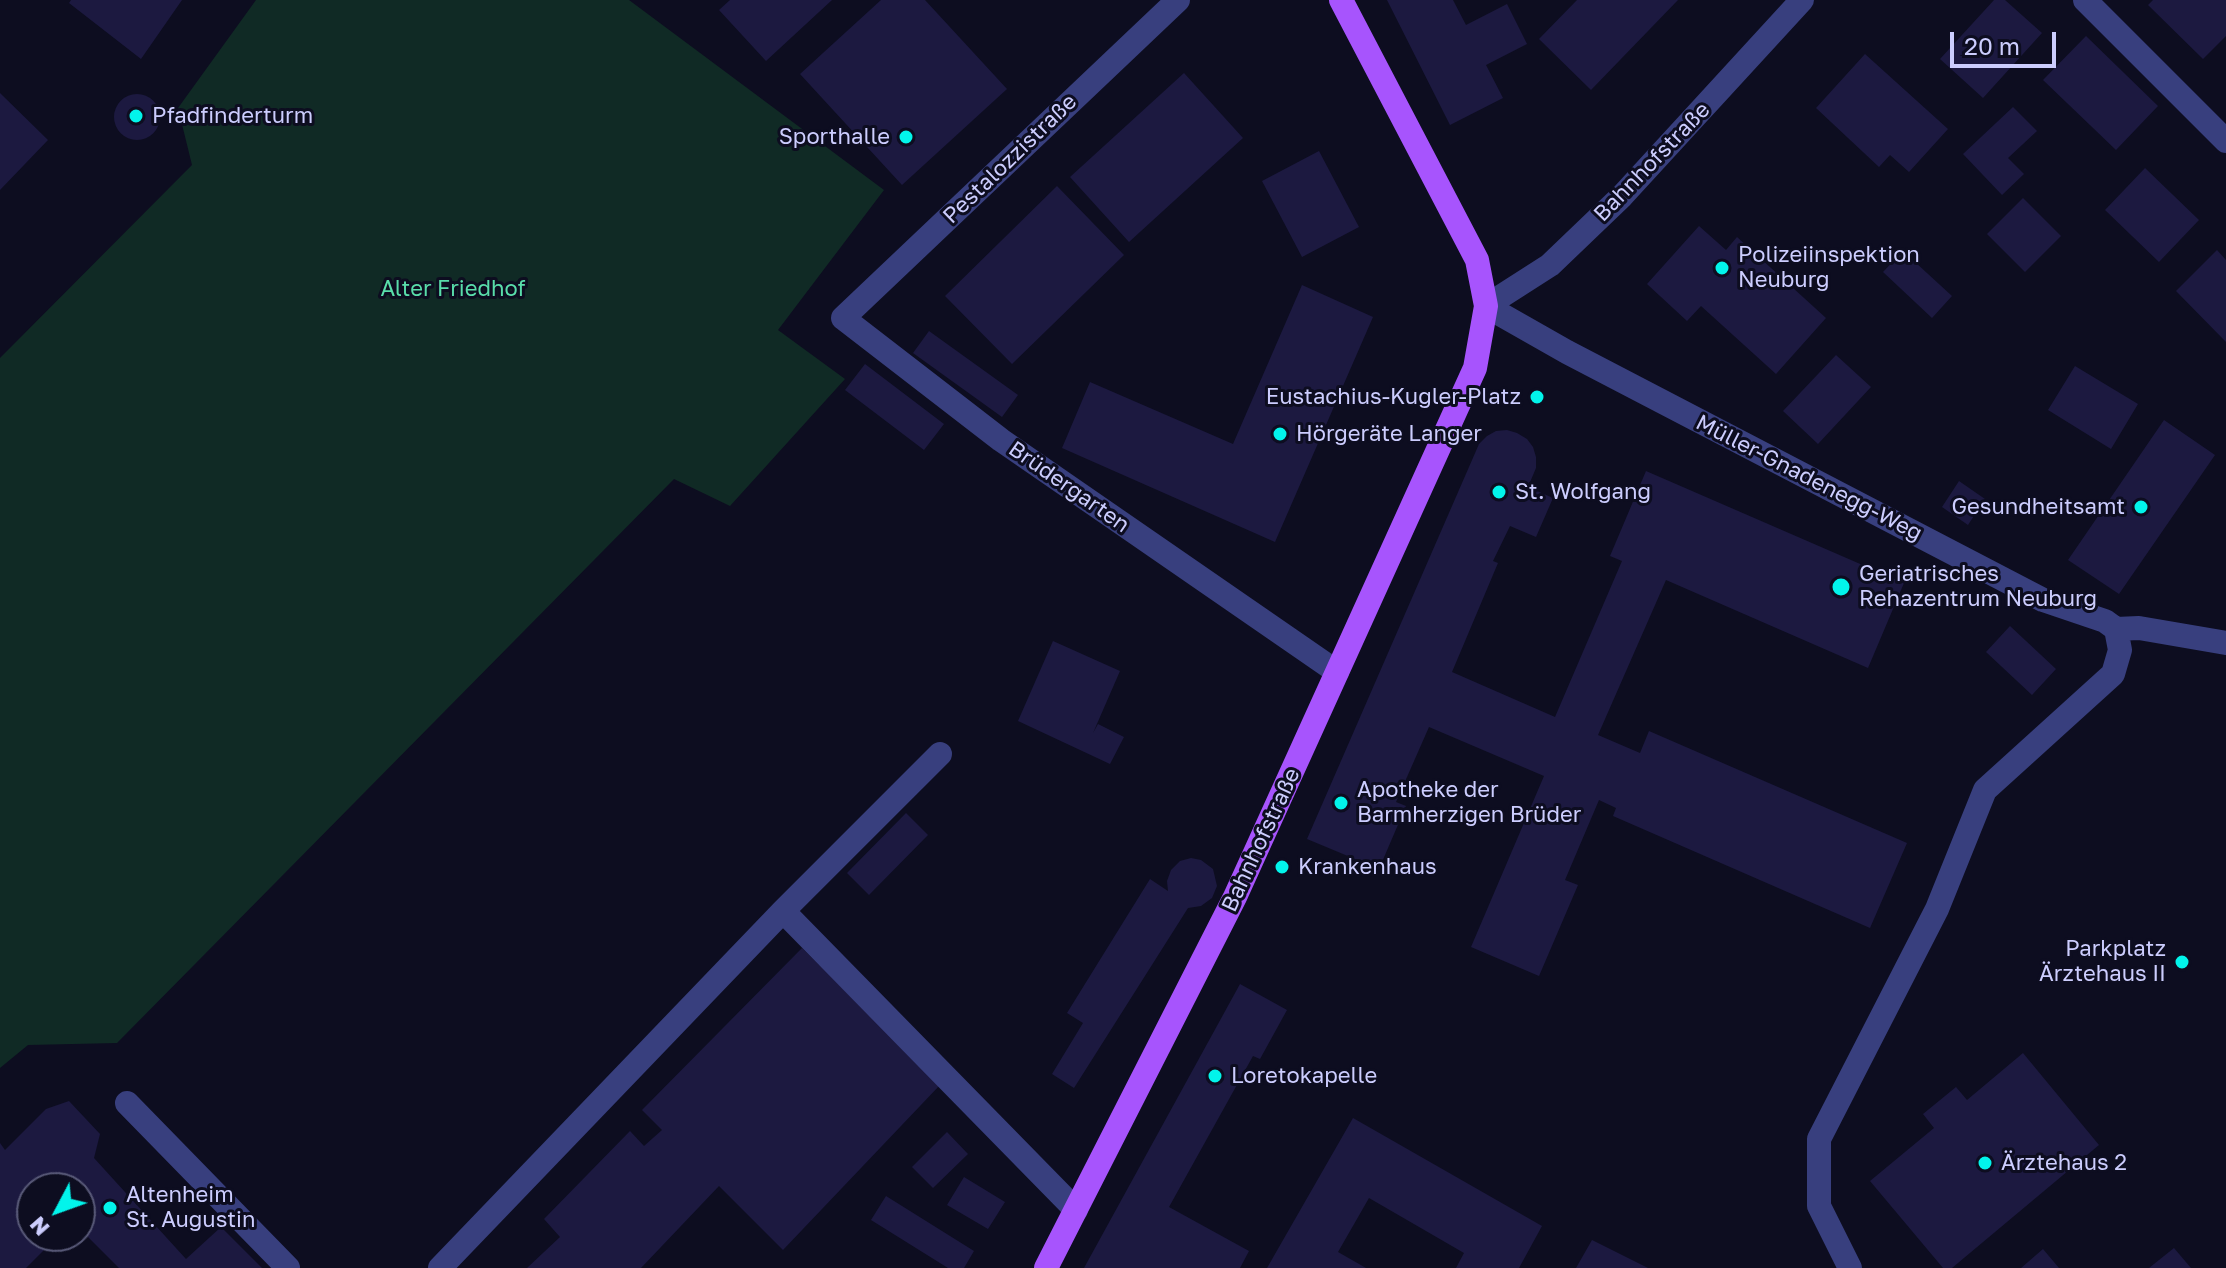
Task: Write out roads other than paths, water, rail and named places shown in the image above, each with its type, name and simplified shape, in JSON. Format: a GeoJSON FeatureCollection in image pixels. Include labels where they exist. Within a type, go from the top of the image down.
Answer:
{"type":"FeatureCollection","features":[{"type":"Feature","properties":{"kind":"main road"},"geometry":{"type":"LineString","coordinates":[[1341,0],[1477,260],[1486,306]]}},
{"type":"Feature","properties":{"kind":"main road","name":"Bahnhofstraße"},"geometry":{"type":"LineString","coordinates":[[1046,1268],[1235,897],[1475,368],[1486,306]]}},
{"type":"Feature","properties":{"kind":"street","name":"Pestalozzistraße"},"geometry":{"type":"LineString","coordinates":[[843,318],[1178,0]]}},
{"type":"Feature","properties":{"kind":"street","name":"Bahnhofstraße"},"geometry":{"type":"LineString","coordinates":[[1486,306],[1550,265],[1622,196],[1802,0]]}},
{"type":"Feature","properties":{"kind":"street"},"geometry":{"type":"LineString","coordinates":[[2085,0],[2226,141]]}},
{"type":"Feature","properties":{"kind":"street","name":"Müller-Gnadenegg-Weg"},"geometry":{"type":"LineString","coordinates":[[1486,306],[1555,346],[2043,600],[2105,621],[2116,629]]}},
{"type":"Feature","properties":{"kind":"street","name":"Brüdergarten"},"geometry":{"type":"LineString","coordinates":[[843,318],[1001,440],[1337,672]]}},
{"type":"Feature","properties":{"kind":"street"},"geometry":{"type":"LineString","coordinates":[[1850,1268],[1819,1206],[1819,1139],[1937,909],[1985,790],[2113,674],[2120,650],[2116,629],[2139,628],[2226,643]]}},
{"type":"Feature","properties":{"kind":"street"},"geometry":{"type":"LineString","coordinates":[[440,1268],[783,911],[940,754]]}},
{"type":"Feature","properties":{"kind":"street"},"geometry":{"type":"LineString","coordinates":[[783,911],[1076,1210]]}},
{"type":"Feature","properties":{"kind":"street"},"geometry":{"type":"LineString","coordinates":[[127,1103],[288,1268]]}},
{"type":"Feature","properties":{"kind":"place","name":"Pfadfinderturm"},"geometry":{"type":"Point","coordinates":[136,116]}},
{"type":"Feature","properties":{"kind":"place","name":"Sporthalle"},"geometry":{"type":"Point","coordinates":[906,137]}},
{"type":"Feature","properties":{"kind":"place","name":"Polizeiinspektion Neuburg"},"geometry":{"type":"Point","coordinates":[1722,268]}},
{"type":"Feature","properties":{"kind":"place","name":"Eustachius-Kugler-Platz"},"geometry":{"type":"Point","coordinates":[1537,397]}},
{"type":"Feature","properties":{"kind":"place","name":"Hörgeräte Langer"},"geometry":{"type":"Point","coordinates":[1280,434]}},
{"type":"Feature","properties":{"kind":"place","name":"St. Wolfgang"},"geometry":{"type":"Point","coordinates":[1499,492]}},
{"type":"Feature","properties":{"kind":"place","name":"Gesundheitsamt"},"geometry":{"type":"Point","coordinates":[2141,507]}},
{"type":"Feature","properties":{"kind":"place","name":"Geriatrisches Rehazentrum Neuburg"},"geometry":{"type":"Point","coordinates":[1841,587]}},
{"type":"Feature","properties":{"kind":"place","name":"Apotheke der Barmherzigen Brüder"},"geometry":{"type":"Point","coordinates":[1341,803]}},
{"type":"Feature","properties":{"kind":"place","name":"Krankenhaus"},"geometry":{"type":"Point","coordinates":[1282,867]}},
{"type":"Feature","properties":{"kind":"place","name":"Parkplatz Ärztehaus II"},"geometry":{"type":"Point","coordinates":[2182,962]}},
{"type":"Feature","properties":{"kind":"place","name":"Loretokapelle"},"geometry":{"type":"Point","coordinates":[1215,1076]}},
{"type":"Feature","properties":{"kind":"place","name":"Ärztehaus 2"},"geometry":{"type":"Point","coordinates":[1985,1163]}},
{"type":"Feature","properties":{"kind":"place","name":"Altenheim St. Augustin"},"geometry":{"type":"Point","coordinates":[110,1208]}},
{"type":"Feature","properties":{"kind":"park label","name":"Alter Friedhof"},"geometry":{"type":"Point","coordinates":[453,289]}}]}
